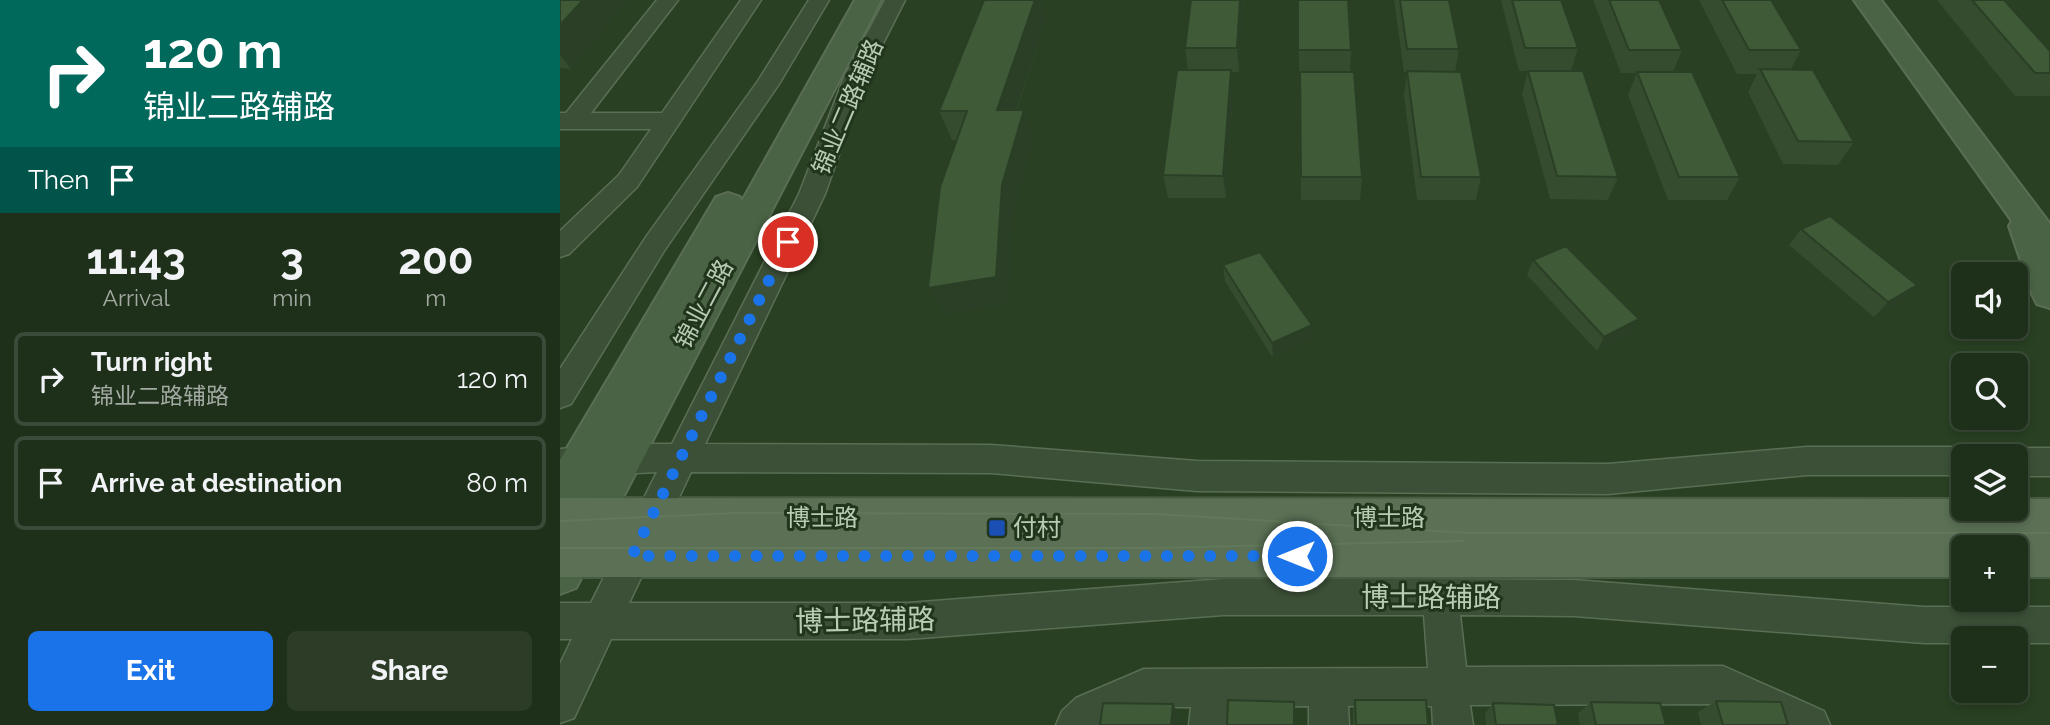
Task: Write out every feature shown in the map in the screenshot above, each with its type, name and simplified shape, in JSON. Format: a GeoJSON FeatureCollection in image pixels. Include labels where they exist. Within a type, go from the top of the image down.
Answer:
{"type":"FeatureCollection","features":[{"type":"Feature","properties":{"kind":"main road","name":"锦业二路"},"geometry":{"type":"LineString","coordinates":[[566,536],[570,463],[845,0]]}},
{"type":"Feature","properties":{"kind":"main road","name":"锦业二路"},"geometry":{"type":"LineString","coordinates":[[566,536],[621,458],[868,0]]}},
{"type":"Feature","properties":{"kind":"main road"},"geometry":{"type":"LineString","coordinates":[[1867,0],[2035,209],[2050,294]]}},
{"type":"Feature","properties":{"kind":"main road"},"geometry":{"type":"LineString","coordinates":[[1889,0],[2035,209],[2050,249]]}},
{"type":"Feature","properties":{"kind":"main road","name":"博士路"},"geometry":{"type":"LineString","coordinates":[[641,537],[2050,519]]}},
{"type":"Feature","properties":{"kind":"main road","name":"博士路"},"geometry":{"type":"LineString","coordinates":[[566,536],[1951,556]]}},
{"type":"Feature","properties":{"kind":"main road"},"geometry":{"type":"LineString","coordinates":[[2028,556],[2050,556]]}},
{"type":"Feature","properties":{"kind":"street"},"geometry":{"type":"LineString","coordinates":[[567,121],[668,0]]}},
{"type":"Feature","properties":{"kind":"street"},"geometry":{"type":"LineString","coordinates":[[560,247],[628,181],[751,0]]}},
{"type":"Feature","properties":{"kind":"street"},"geometry":{"type":"LineString","coordinates":[[560,395],[655,244],[768,84],[819,0]]}},
{"type":"Feature","properties":{"kind":"street","name":"锦业二路辅路"},"geometry":{"type":"LineString","coordinates":[[560,704],[812,194],[856,75],[895,0]]}},
{"type":"Feature","properties":{"kind":"street"},"geometry":{"type":"LineString","coordinates":[[567,121],[670,121]]}},
{"type":"Feature","properties":{"kind":"street"},"geometry":{"type":"LineString","coordinates":[[570,463],[621,458],[992,459],[1197,476],[1608,479],[1807,461],[1951,461]]}},
{"type":"Feature","properties":{"kind":"street"},"geometry":{"type":"LineString","coordinates":[[2028,461],[2050,461]]}},
{"type":"Feature","properties":{"kind":"street","name":"博士路辅路"},"geometry":{"type":"LineString","coordinates":[[560,621],[908,621],[1223,597],[1440,597],[1574,598],[1924,625],[2050,625]]}},
{"type":"Feature","properties":{"kind":"street"},"geometry":{"type":"LineString","coordinates":[[1440,597],[1453,725]]}},
{"type":"Feature","properties":{"kind":"street"},"geometry":{"type":"LineString","coordinates":[[1084,721],[1144,688],[1210,707],[1329,707],[1449,687],[1723,685],[1802,724]]}},
{"type":"Feature","properties":{"kind":"building"},"geometry":{"type":"Polygon","coordinates":[[[560,0],[583,0],[560,25],[560,0]]]}},
{"type":"Feature","properties":{"kind":"building"},"geometry":{"type":"Polygon","coordinates":[[[984,0],[1035,0],[997,110],[1024,110],[1002,185],[996,277],[928,288],[940,187],[967,111],[939,111],[984,0]]]}},
{"type":"Feature","properties":{"kind":"building"},"geometry":{"type":"Polygon","coordinates":[[[1191,0],[1240,0],[1237,48],[1185,48],[1191,0]]]}},
{"type":"Feature","properties":{"kind":"building"},"geometry":{"type":"Polygon","coordinates":[[[1298,0],[1348,0],[1351,50],[1298,50],[1298,0]]]}},
{"type":"Feature","properties":{"kind":"building"},"geometry":{"type":"Polygon","coordinates":[[[1400,0],[1449,0],[1459,49],[1407,49],[1400,0]]]}},
{"type":"Feature","properties":{"kind":"building"},"geometry":{"type":"Polygon","coordinates":[[[1512,0],[1561,0],[1578,48],[1525,48],[1512,0]]]}},
{"type":"Feature","properties":{"kind":"building"},"geometry":{"type":"Polygon","coordinates":[[[1609,0],[1659,0],[1682,50],[1629,50],[1609,0]]]}},
{"type":"Feature","properties":{"kind":"building"},"geometry":{"type":"Polygon","coordinates":[[[1722,0],[1771,0],[1801,50],[1749,50],[1722,0]]]}},
{"type":"Feature","properties":{"kind":"building"},"geometry":{"type":"Polygon","coordinates":[[[1972,0],[2004,0],[2050,51],[2050,73],[2035,73],[1972,0]]]}},
{"type":"Feature","properties":{"kind":"building"},"geometry":{"type":"Polygon","coordinates":[[[1760,69],[1813,70],[1854,142],[1798,141],[1760,69]]]}},
{"type":"Feature","properties":{"kind":"building"},"geometry":{"type":"Polygon","coordinates":[[[1177,70],[1231,70],[1223,176],[1163,175],[1177,70]]]}},
{"type":"Feature","properties":{"kind":"building"},"geometry":{"type":"Polygon","coordinates":[[[1407,71],[1461,72],[1481,177],[1421,177],[1407,71]]]}},
{"type":"Feature","properties":{"kind":"building"},"geometry":{"type":"Polygon","coordinates":[[[1528,71],[1583,71],[1618,177],[1557,176],[1528,71]]]}},
{"type":"Feature","properties":{"kind":"building"},"geometry":{"type":"Polygon","coordinates":[[[1300,72],[1354,72],[1362,177],[1301,177],[1300,72]]]}},
{"type":"Feature","properties":{"kind":"building"},"geometry":{"type":"Polygon","coordinates":[[[1637,72],[1692,72],[1740,177],[1679,177],[1637,72]]]}},
{"type":"Feature","properties":{"kind":"building"},"geometry":{"type":"Polygon","coordinates":[[[1830,216],[1917,285],[1888,302],[1801,229],[1830,216]]]}},
{"type":"Feature","properties":{"kind":"building"},"geometry":{"type":"Polygon","coordinates":[[[1566,246],[1639,319],[1604,337],[1533,260],[1566,246]]]}},
{"type":"Feature","properties":{"kind":"building"},"geometry":{"type":"Polygon","coordinates":[[[1260,252],[1312,325],[1272,343],[1223,265],[1260,252]]]}},
{"type":"Feature","properties":{"kind":"building"},"geometry":{"type":"Polygon","coordinates":[[[1228,700],[1294,702],[1294,725],[1227,725],[1228,700]]]}},
{"type":"Feature","properties":{"kind":"building"},"geometry":{"type":"Polygon","coordinates":[[[1355,700],[1426,700],[1428,725],[1356,725],[1355,700]]]}},
{"type":"Feature","properties":{"kind":"building"},"geometry":{"type":"Polygon","coordinates":[[[1716,701],[1781,702],[1788,725],[1723,725],[1716,701]]]}},
{"type":"Feature","properties":{"kind":"building"},"geometry":{"type":"Polygon","coordinates":[[[1591,702],[1660,703],[1666,725],[1596,725],[1591,702]]]}},
{"type":"Feature","properties":{"kind":"building"},"geometry":{"type":"Polygon","coordinates":[[[1103,703],[1173,704],[1171,725],[1100,725],[1103,703]]]}},
{"type":"Feature","properties":{"kind":"building"},"geometry":{"type":"Polygon","coordinates":[[[1493,703],[1554,705],[1558,725],[1496,725],[1493,703]]]}},
{"type":"Feature","properties":{"kind":"tram line"},"geometry":{"type":"LineString","coordinates":[[560,521],[736,513],[1156,514],[1469,533],[2050,533]]}},
{"type":"Feature","properties":{"kind":"tram line"},"geometry":{"type":"LineString","coordinates":[[560,548],[1152,548],[1463,541]]}},
{"type":"Feature","properties":{"kind":"place","name":"付村"},"geometry":{"type":"Point","coordinates":[997,528]}},
{"type":"Feature","properties":{"kind":"route"},"geometry":{"type":"LineString","coordinates":[[788,242],[632,556],[1297,556]]}}]}
